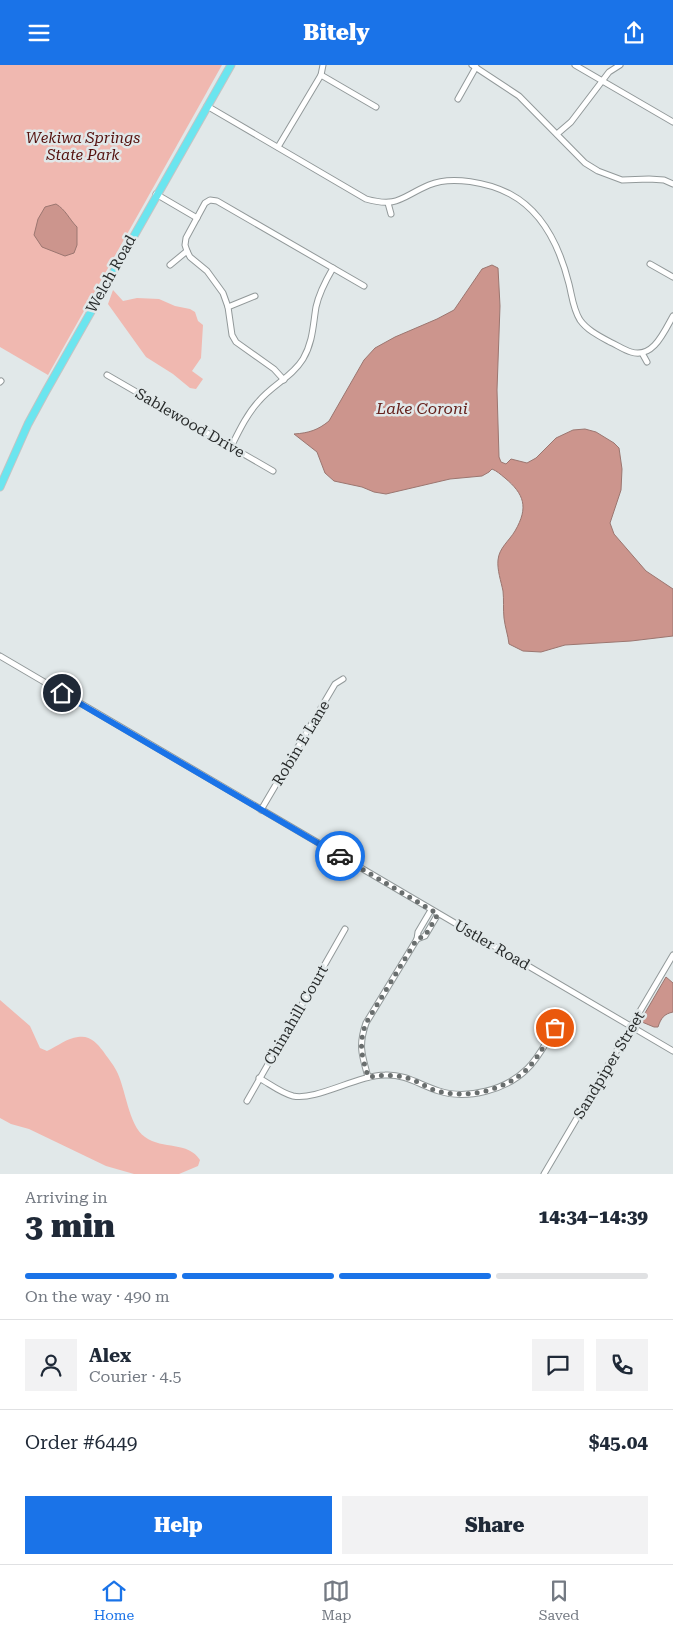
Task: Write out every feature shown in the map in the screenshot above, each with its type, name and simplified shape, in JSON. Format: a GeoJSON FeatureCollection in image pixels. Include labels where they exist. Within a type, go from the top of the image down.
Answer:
{"type":"FeatureCollection","features":[{"type":"Feature","properties":{"kind":"main road","name":"Welch Road"},"geometry":{"type":"LineString","coordinates":[[0,487],[28,424],[230,65]]}},
{"type":"Feature","properties":{"kind":"street"},"geometry":{"type":"LineString","coordinates":[[278,147],[321,75],[323,65]]}},
{"type":"Feature","properties":{"kind":"street"},"geometry":{"type":"LineString","coordinates":[[575,65],[673,122]]}},
{"type":"Feature","properties":{"kind":"street"},"geometry":{"type":"LineString","coordinates":[[557,134],[582,110],[609,72],[620,65]]}},
{"type":"Feature","properties":{"kind":"street"},"geometry":{"type":"LineString","coordinates":[[458,99],[474,66],[519,96],[584,163],[610,177],[622,180],[664,180],[673,184]]}},
{"type":"Feature","properties":{"kind":"street"},"geometry":{"type":"LineString","coordinates":[[321,75],[376,107]]}},
{"type":"Feature","properties":{"kind":"street"},"geometry":{"type":"LineString","coordinates":[[207,106],[366,199],[382,204],[394,203],[431,184],[452,181],[474,182],[510,194],[538,217],[553,239],[563,261],[576,311],[581,321],[587,328],[598,335],[631,352],[642,353],[651,349],[659,340],[673,316]]}},
{"type":"Feature","properties":{"kind":"street"},"geometry":{"type":"LineString","coordinates":[[156,194],[197,218]]}},
{"type":"Feature","properties":{"kind":"street"},"geometry":{"type":"LineString","coordinates":[[284,380],[274,369],[236,342],[232,335],[228,307],[223,293],[216,281],[202,265],[190,257],[187,251],[185,245],[186,238],[205,203],[210,200],[217,201],[364,286]]}},
{"type":"Feature","properties":{"kind":"street"},"geometry":{"type":"LineString","coordinates":[[388,203],[391,214]]}},
{"type":"Feature","properties":{"kind":"street"},"geometry":{"type":"LineString","coordinates":[[170,265],[187,251]]}},
{"type":"Feature","properties":{"kind":"street"},"geometry":{"type":"LineString","coordinates":[[650,264],[673,277]]}},
{"type":"Feature","properties":{"kind":"street"},"geometry":{"type":"LineString","coordinates":[[231,447],[253,408],[263,396],[284,380],[300,364],[309,349],[315,323],[316,307],[325,281],[333,268]]}},
{"type":"Feature","properties":{"kind":"street"},"geometry":{"type":"LineString","coordinates":[[228,307],[255,296]]}},
{"type":"Feature","properties":{"kind":"street"},"geometry":{"type":"LineString","coordinates":[[642,353],[646,362]]}},
{"type":"Feature","properties":{"kind":"street","name":"Sablewood Drive"},"geometry":{"type":"LineString","coordinates":[[107,375],[273,471]]}},
{"type":"Feature","properties":{"kind":"street","name":"Ustler Road"},"geometry":{"type":"LineString","coordinates":[[0,656],[673,1051]]}},
{"type":"Feature","properties":{"kind":"street","name":"Robin E Lane"},"geometry":{"type":"LineString","coordinates":[[261,810],[335,685],[343,679]]}},
{"type":"Feature","properties":{"kind":"street"},"geometry":{"type":"LineString","coordinates":[[368,1077],[360,1046],[366,1023],[417,939],[418,932],[431,910]]}},
{"type":"Feature","properties":{"kind":"street"},"geometry":{"type":"LineString","coordinates":[[417,939],[425,936],[438,914]]}},
{"type":"Feature","properties":{"kind":"street"},"geometry":{"type":"LineString","coordinates":[[422,924],[430,929]]}},
{"type":"Feature","properties":{"kind":"street","name":"Chinahill Court"},"geometry":{"type":"LineString","coordinates":[[247,1101],[345,929]]}},
{"type":"Feature","properties":{"kind":"street","name":"Sandpiper Street"},"geometry":{"type":"LineString","coordinates":[[544,1174],[673,955]]}},
{"type":"Feature","properties":{"kind":"street"},"geometry":{"type":"LineString","coordinates":[[259,1078],[287,1094],[302,1097],[368,1077],[384,1075],[411,1079],[441,1092],[470,1094],[484,1092],[516,1078],[527,1069],[555,1028]]}},
{"type":"Feature","properties":{"kind":"green space","name":"Wekiwa Springs State Park"},"geometry":{"type":"Polygon","coordinates":[[[0,65],[222,65],[48,375],[0,347],[0,65]]]}},
{"type":"Feature","properties":{"kind":"green space"},"geometry":{"type":"Polygon","coordinates":[[[113,290],[123,301],[137,298],[159,299],[195,312],[198,321],[203,325],[201,358],[192,371],[203,379],[196,389],[190,388],[173,374],[146,357],[108,304],[113,290]]]}},
{"type":"Feature","properties":{"kind":"green space"},"geometry":{"type":"Polygon","coordinates":[[[0,1000],[30,1026],[40,1048],[47,1051],[78,1037],[90,1038],[96,1043],[116,1070],[131,1115],[139,1131],[152,1141],[189,1150],[200,1160],[198,1166],[179,1174],[134,1174],[106,1166],[29,1129],[11,1124],[0,1118],[0,1000]]]}},
{"type":"Feature","properties":{"kind":"water"},"geometry":{"type":"Polygon","coordinates":[[[56,204],[77,227],[77,245],[74,253],[65,256],[42,247],[34,235],[38,219],[45,207],[56,204]]]}},
{"type":"Feature","properties":{"kind":"water","name":"Lake Coroni"},"geometry":{"type":"Polygon","coordinates":[[[492,265],[498,268],[500,306],[497,390],[499,457],[501,462],[506,464],[511,459],[527,463],[536,458],[556,438],[573,430],[585,429],[596,432],[619,448],[622,469],[621,490],[610,523],[614,534],[646,571],[673,589],[673,636],[565,645],[541,652],[523,651],[509,644],[504,621],[503,591],[498,564],[500,552],[515,531],[523,508],[520,495],[511,484],[492,469],[482,476],[450,479],[386,494],[374,492],[362,487],[334,481],[325,473],[317,452],[294,434],[313,431],[329,421],[364,360],[375,348],[454,310],[482,269],[492,265]]]}},
{"type":"Feature","properties":{"kind":"water"},"geometry":{"type":"Polygon","coordinates":[[[666,977],[673,983],[673,1012],[663,1017],[658,1027],[654,1027],[641,1020],[666,977]]]}},
{"type":"Feature","properties":{"kind":"way so far"},"geometry":{"type":"LineString","coordinates":[[340,856],[438,914],[425,936],[417,939],[366,1023],[360,1046],[368,1077],[398,1076],[411,1079],[441,1092],[470,1094],[484,1092],[516,1078],[527,1069],[555,1028]]}},
{"type":"Feature","properties":{"kind":"route"},"geometry":{"type":"LineString","coordinates":[[62,693],[340,856]]}}]}
